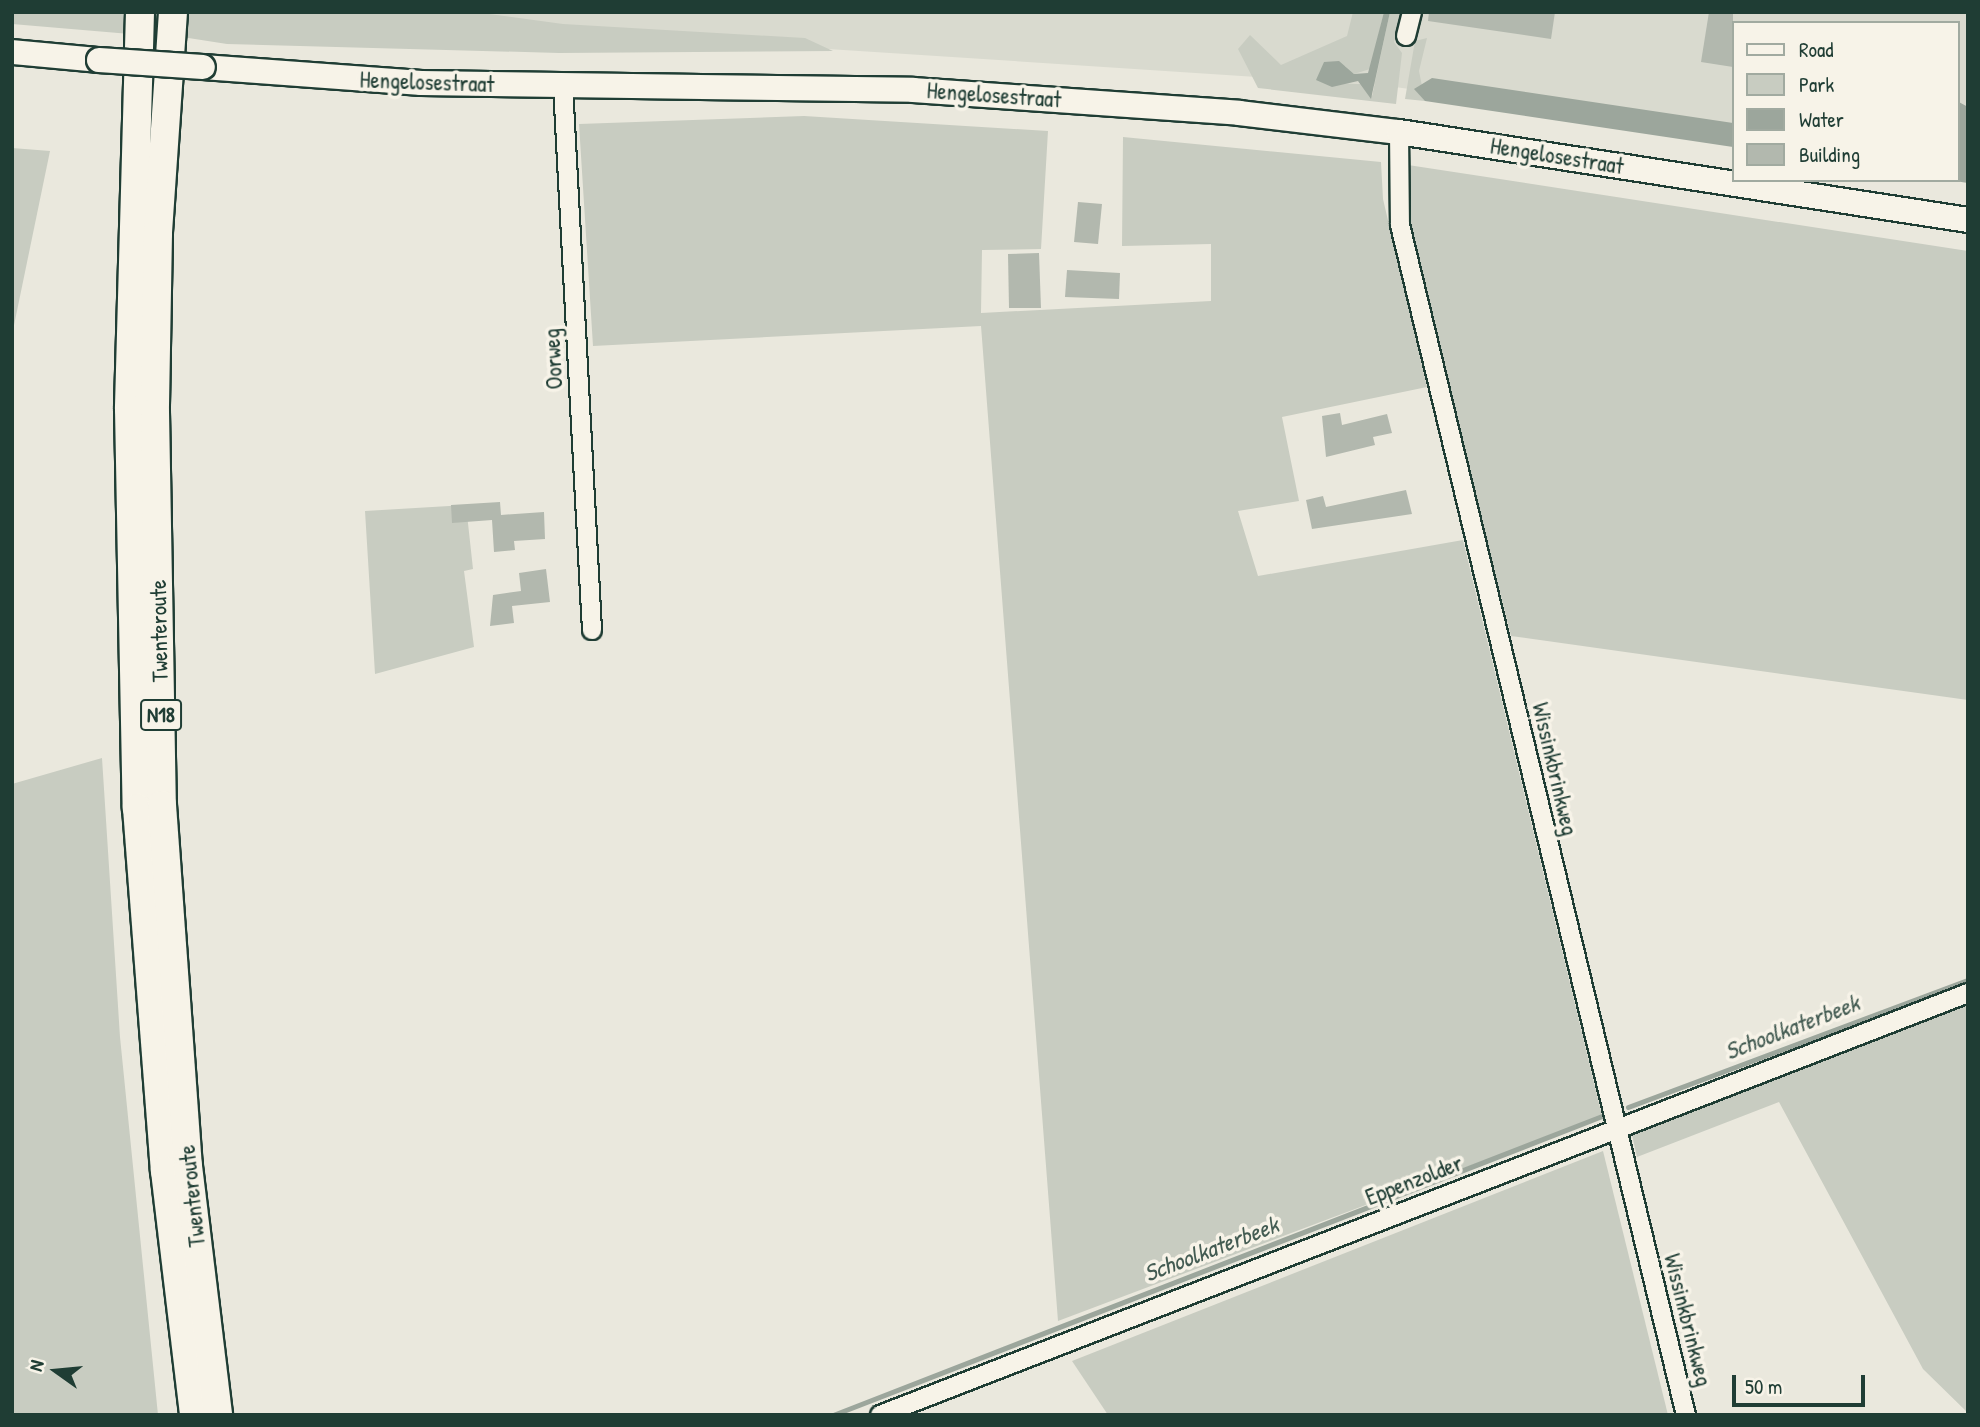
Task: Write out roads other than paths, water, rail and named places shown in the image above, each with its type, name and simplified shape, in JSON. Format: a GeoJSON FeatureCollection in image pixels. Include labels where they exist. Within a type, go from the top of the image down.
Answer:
{"type":"FeatureCollection","features":[{"type":"Feature","properties":{"kind":"highway","name":"Twenteroute"},"geometry":{"type":"LineString","coordinates":[[140,12],[129,409],[137,808],[165,1171],[194,1415]]}},
{"type":"Feature","properties":{"kind":"highway","name":"Twenteroute"},"geometry":{"type":"LineString","coordinates":[[173,12],[158,233],[155,412],[162,804],[188,1166],[218,1415]]}},
{"type":"Feature","properties":{"kind":"main road","name":"Hengelosestraat"},"geometry":{"type":"LineString","coordinates":[[12,52],[421,83],[926,90],[1239,113],[1399,132],[1968,220]]}},
{"type":"Feature","properties":{"kind":"street"},"geometry":{"type":"LineString","coordinates":[[1406,36],[1412,12]]}},
{"type":"Feature","properties":{"kind":"street","name":"Oorweg"},"geometry":{"type":"LineString","coordinates":[[563,86],[592,630]]}},
{"type":"Feature","properties":{"kind":"street","name":"Wissinkbrinkweg"},"geometry":{"type":"LineString","coordinates":[[1399,132],[1400,225],[1686,1415]]}},
{"type":"Feature","properties":{"kind":"street","name":"Eppenzolder"},"geometry":{"type":"LineString","coordinates":[[880,1415],[1615,1127],[1968,993]]}},
{"type":"Feature","properties":{"kind":"water"},"geometry":{"type":"Polygon","coordinates":[[[1384,12],[1390,12],[1371,99],[1358,81],[1332,87],[1316,80],[1324,62],[1339,61],[1354,74],[1368,73],[1384,12]]]}},
{"type":"Feature","properties":{"kind":"water"},"geometry":{"type":"Polygon","coordinates":[[[1432,78],[1731,123],[1731,147],[1425,101],[1414,89],[1432,78]]]}},
{"type":"Feature","properties":{"kind":"water"},"geometry":{"type":"Polygon","coordinates":[[[1959,102],[1968,107],[1968,183],[1959,182],[1959,102]]]}},
{"type":"Feature","properties":{"kind":"waterway","name":"Schoolkaterbeek"},"geometry":{"type":"LineString","coordinates":[[1628,1107],[1968,980]]}},
{"type":"Feature","properties":{"kind":"waterway","name":"Schoolkaterbeek"},"geometry":{"type":"LineString","coordinates":[[833,1415],[1602,1116]]}}]}
